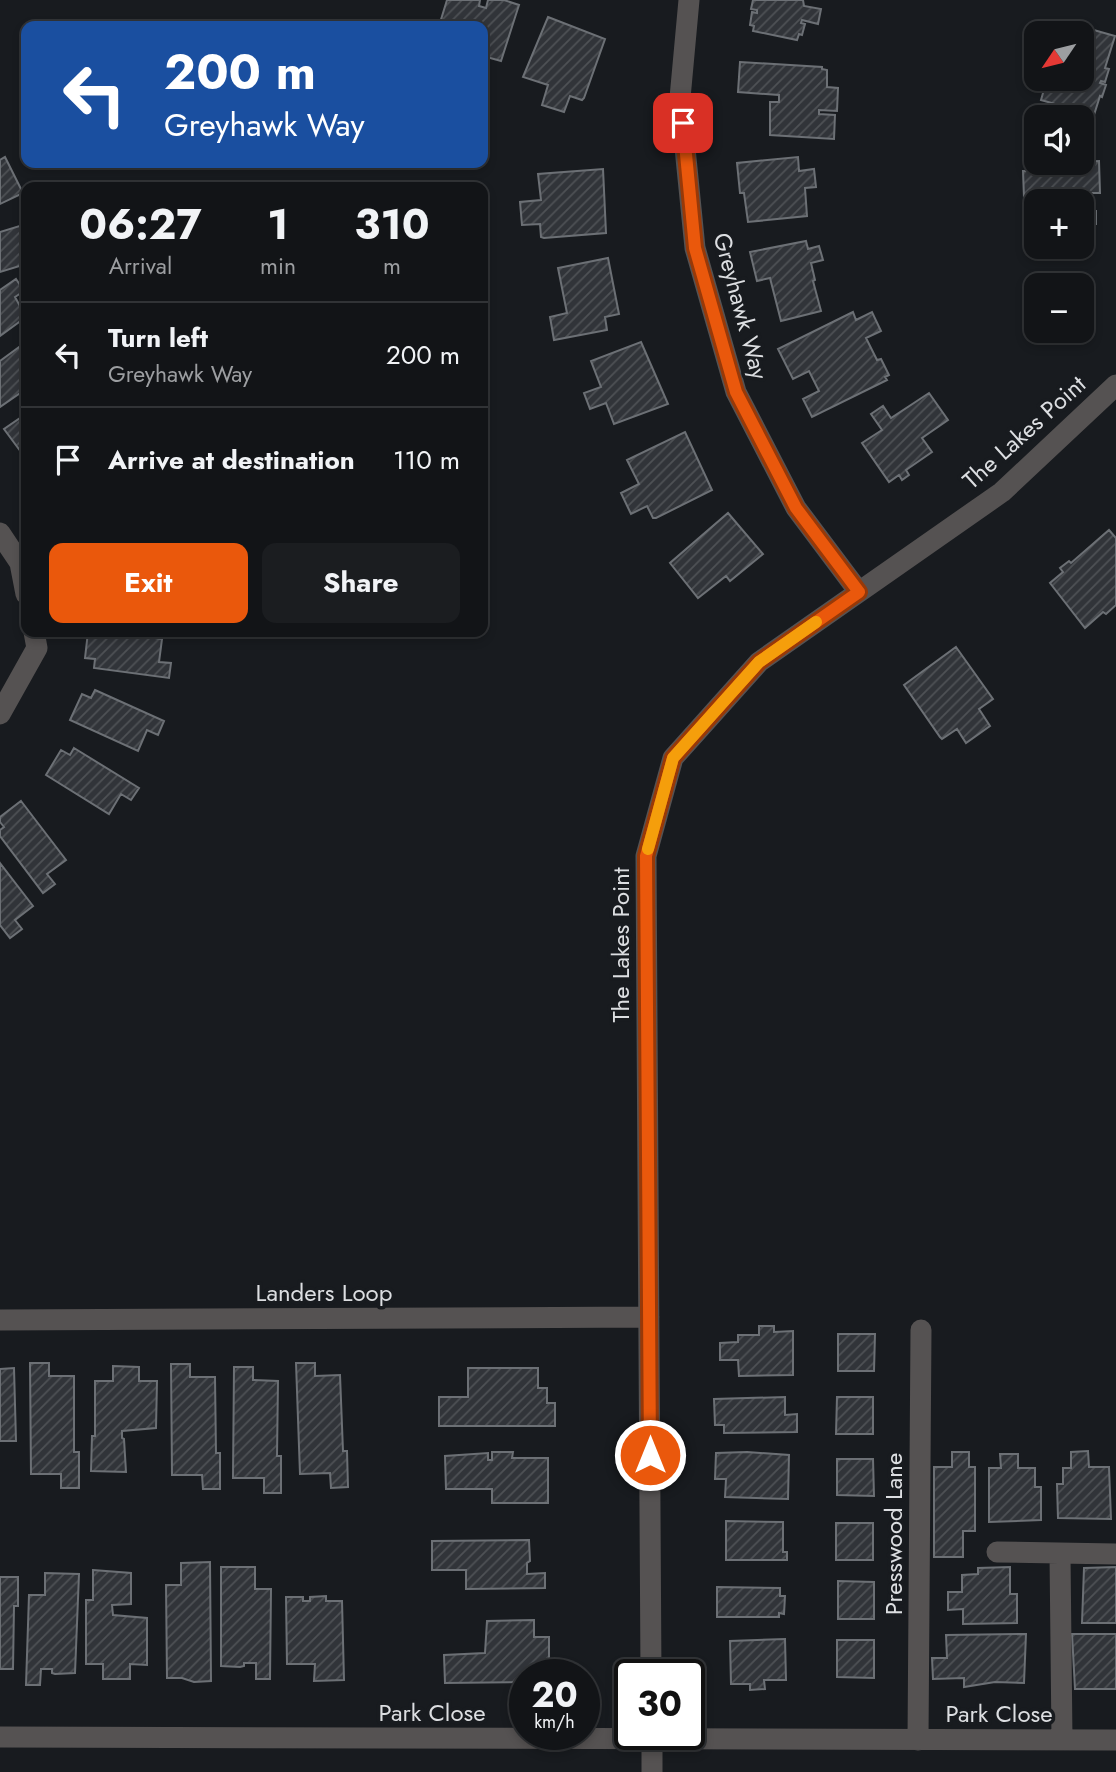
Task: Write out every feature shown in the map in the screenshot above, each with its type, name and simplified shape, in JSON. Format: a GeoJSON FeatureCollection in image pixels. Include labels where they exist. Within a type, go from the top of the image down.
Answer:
{"type":"FeatureCollection","features":[{"type":"Feature","properties":{"kind":"street","name":"Greyhawk Way"},"geometry":{"type":"LineString","coordinates":[[689,0],[680,98],[695,248],[736,392],[796,508],[859,592]]}},
{"type":"Feature","properties":{"kind":"street","name":"The Lakes Point"},"geometry":{"type":"LineString","coordinates":[[651,1659],[646,856],[673,758],[759,662],[1002,492],[1116,385]]}},
{"type":"Feature","properties":{"kind":"street"},"geometry":{"type":"LineString","coordinates":[[0,533],[21,569]]}},
{"type":"Feature","properties":{"kind":"street"},"geometry":{"type":"LineString","coordinates":[[0,714],[37,648],[35,637]]}},
{"type":"Feature","properties":{"kind":"street","name":"Landers Loop"},"geometry":{"type":"LineString","coordinates":[[0,1320],[649,1317]]}},
{"type":"Feature","properties":{"kind":"street","name":"Presswood Lane"},"geometry":{"type":"LineString","coordinates":[[918,1740],[921,1330]]}},
{"type":"Feature","properties":{"kind":"street"},"geometry":{"type":"LineString","coordinates":[[997,1552],[1116,1554]]}},
{"type":"Feature","properties":{"kind":"street"},"geometry":{"type":"LineString","coordinates":[[1060,1554],[1062,1740]]}},
{"type":"Feature","properties":{"kind":"street","name":"Park Close"},"geometry":{"type":"LineString","coordinates":[[0,1737],[614,1737]]}},
{"type":"Feature","properties":{"kind":"street","name":"Park Close"},"geometry":{"type":"LineString","coordinates":[[705,1738],[1116,1740]]}},
{"type":"Feature","properties":{"kind":"street"},"geometry":{"type":"LineString","coordinates":[[652,1750],[652,1772]]}},
{"type":"Feature","properties":{"kind":"building"},"geometry":{"type":"Polygon","coordinates":[[[447,0],[480,0],[479,6],[486,8],[488,0],[504,0],[519,5],[501,61],[488,57],[488,21],[441,21],[447,0]]]}},
{"type":"Feature","properties":{"kind":"building"},"geometry":{"type":"Polygon","coordinates":[[[753,0],[803,0],[804,6],[821,9],[818,24],[802,20],[801,23],[805,24],[802,35],[799,34],[797,40],[753,31],[754,26],[750,25],[752,12],[757,13],[757,10],[751,9],[753,0]]]}},
{"type":"Feature","properties":{"kind":"building"},"geometry":{"type":"Polygon","coordinates":[[[548,17],[605,39],[584,98],[582,100],[570,96],[564,112],[542,105],[548,85],[523,77],[548,17]]]}},
{"type":"Feature","properties":{"kind":"building"},"geometry":{"type":"Polygon","coordinates":[[[1094,30],[1115,36],[1105,68],[1109,69],[1105,82],[1100,83],[1106,85],[1094,115],[1094,105],[1059,105],[1041,100],[1044,91],[1094,91],[1094,30]]]}},
{"type":"Feature","properties":{"kind":"building"},"geometry":{"type":"Polygon","coordinates":[[[740,62],[822,67],[827,70],[827,87],[838,88],[837,111],[819,110],[819,114],[835,115],[834,139],[770,135],[770,102],[779,102],[779,95],[738,92],[740,62]]]}},
{"type":"Feature","properties":{"kind":"building"},"geometry":{"type":"Polygon","coordinates":[[[5,157],[21,194],[0,204],[0,160],[5,157]]]}},
{"type":"Feature","properties":{"kind":"building"},"geometry":{"type":"Polygon","coordinates":[[[798,157],[799,171],[814,169],[816,187],[805,188],[807,216],[748,222],[744,193],[740,193],[737,163],[798,157]]]}},
{"type":"Feature","properties":{"kind":"building"},"geometry":{"type":"Polygon","coordinates":[[[1094,161],[1099,161],[1100,193],[1094,193],[1094,189],[1024,189],[1024,198],[1023,171],[1024,175],[1094,175],[1094,161]]]}},
{"type":"Feature","properties":{"kind":"building"},"geometry":{"type":"Polygon","coordinates":[[[603,169],[606,233],[544,238],[541,237],[540,224],[522,225],[520,202],[541,200],[538,174],[603,169]]]}},
{"type":"Feature","properties":{"kind":"building"},"geometry":{"type":"Polygon","coordinates":[[[21,226],[21,266],[0,272],[0,232],[21,226]]]}},
{"type":"Feature","properties":{"kind":"building"},"geometry":{"type":"Polygon","coordinates":[[[806,241],[808,249],[819,246],[823,260],[811,263],[821,311],[781,321],[770,278],[757,281],[750,252],[806,241]]]}},
{"type":"Feature","properties":{"kind":"building"},"geometry":{"type":"Polygon","coordinates":[[[608,258],[619,314],[605,317],[607,330],[554,340],[550,317],[567,313],[558,268],[608,258]]]}},
{"type":"Feature","properties":{"kind":"building"},"geometry":{"type":"Polygon","coordinates":[[[16,279],[21,286],[21,293],[15,297],[21,308],[21,321],[0,336],[0,290],[16,279]]]}},
{"type":"Feature","properties":{"kind":"building"},"geometry":{"type":"Polygon","coordinates":[[[853,312],[856,320],[872,312],[881,331],[866,338],[877,360],[881,359],[889,375],[885,377],[887,380],[812,417],[803,399],[819,391],[809,371],[793,379],[778,349],[853,312]]]}},
{"type":"Feature","properties":{"kind":"building"},"geometry":{"type":"Polygon","coordinates":[[[641,342],[668,404],[614,424],[606,403],[590,409],[584,393],[601,387],[591,361],[641,342]]]}},
{"type":"Feature","properties":{"kind":"building"},"geometry":{"type":"Polygon","coordinates":[[[21,346],[21,392],[0,407],[0,361],[21,346]]]}},
{"type":"Feature","properties":{"kind":"building"},"geometry":{"type":"Polygon","coordinates":[[[929,393],[948,420],[922,438],[932,452],[906,470],[909,475],[902,480],[899,475],[889,482],[862,443],[882,430],[871,414],[883,406],[891,418],[929,393]]]}},
{"type":"Feature","properties":{"kind":"building"},"geometry":{"type":"Polygon","coordinates":[[[21,417],[21,452],[4,429],[21,417]]]}},
{"type":"Feature","properties":{"kind":"building"},"geometry":{"type":"Polygon","coordinates":[[[685,432],[712,490],[656,518],[653,518],[647,506],[631,514],[621,493],[639,484],[627,460],[685,432]]]}},
{"type":"Feature","properties":{"kind":"building"},"geometry":{"type":"Polygon","coordinates":[[[728,513],[763,554],[730,581],[726,576],[698,598],[670,563],[728,513]]]}},
{"type":"Feature","properties":{"kind":"building"},"geometry":{"type":"Polygon","coordinates":[[[1109,530],[1116,538],[1116,605],[1106,614],[1103,612],[1085,628],[1050,583],[1063,572],[1060,568],[1069,561],[1071,563],[1109,530]]]}},
{"type":"Feature","properties":{"kind":"building"},"geometry":{"type":"Polygon","coordinates":[[[87,637],[162,639],[159,662],[171,663],[169,678],[94,668],[95,659],[85,658],[87,637]]]}},
{"type":"Feature","properties":{"kind":"building"},"geometry":{"type":"Polygon","coordinates":[[[956,647],[993,699],[979,709],[990,726],[966,743],[957,729],[942,739],[904,685],[956,647]]]}},
{"type":"Feature","properties":{"kind":"building"},"geometry":{"type":"Polygon","coordinates":[[[95,690],[164,721],[158,735],[147,730],[138,751],[70,720],[82,694],[91,698],[95,690]]]}},
{"type":"Feature","properties":{"kind":"building"},"geometry":{"type":"Polygon","coordinates":[[[74,748],[139,788],[131,800],[121,794],[109,814],[46,775],[61,750],[70,755],[74,748]]]}},
{"type":"Feature","properties":{"kind":"building"},"geometry":{"type":"Polygon","coordinates":[[[21,801],[66,860],[47,874],[55,884],[43,893],[0,836],[0,830],[4,827],[0,817],[21,801]]]}},
{"type":"Feature","properties":{"kind":"building"},"geometry":{"type":"Polygon","coordinates":[[[0,863],[33,906],[15,920],[22,929],[10,938],[0,925],[0,863]]]}},
{"type":"Feature","properties":{"kind":"building"},"geometry":{"type":"Polygon","coordinates":[[[759,1326],[774,1326],[774,1332],[793,1331],[793,1375],[739,1376],[738,1360],[720,1360],[720,1343],[738,1342],[738,1335],[759,1335],[759,1326]]]}},
{"type":"Feature","properties":{"kind":"building"},"geometry":{"type":"Polygon","coordinates":[[[838,1334],[875,1334],[874,1371],[838,1371],[838,1334]]]}},
{"type":"Feature","properties":{"kind":"building"},"geometry":{"type":"Polygon","coordinates":[[[30,1363],[49,1363],[49,1376],[74,1376],[74,1452],[79,1452],[79,1488],[61,1488],[61,1474],[31,1474],[30,1363]]]}},
{"type":"Feature","properties":{"kind":"building"},"geometry":{"type":"Polygon","coordinates":[[[296,1363],[315,1363],[315,1376],[340,1375],[343,1451],[347,1451],[348,1487],[331,1488],[330,1473],[300,1474],[296,1363]]]}},
{"type":"Feature","properties":{"kind":"building"},"geometry":{"type":"Polygon","coordinates":[[[171,1364],[190,1364],[190,1377],[215,1377],[216,1453],[220,1453],[220,1489],[203,1489],[202,1475],[172,1475],[171,1364]]]}},
{"type":"Feature","properties":{"kind":"building"},"geometry":{"type":"Polygon","coordinates":[[[113,1366],[139,1367],[139,1381],[157,1381],[156,1428],[122,1431],[126,1472],[91,1471],[92,1436],[95,1436],[95,1381],[113,1381],[113,1366]]]}},
{"type":"Feature","properties":{"kind":"building"},"geometry":{"type":"Polygon","coordinates":[[[234,1367],[253,1367],[253,1380],[278,1381],[277,1456],[281,1456],[281,1493],[264,1493],[264,1478],[233,1478],[234,1367]]]}},
{"type":"Feature","properties":{"kind":"building"},"geometry":{"type":"Polygon","coordinates":[[[14,1368],[16,1441],[0,1441],[0,1369],[14,1368]]]}},
{"type":"Feature","properties":{"kind":"building"},"geometry":{"type":"Polygon","coordinates":[[[468,1368],[538,1368],[538,1388],[547,1388],[547,1403],[555,1403],[555,1426],[439,1426],[439,1397],[468,1397],[468,1368]]]}},
{"type":"Feature","properties":{"kind":"building"},"geometry":{"type":"Polygon","coordinates":[[[785,1397],[785,1415],[797,1414],[797,1432],[724,1433],[724,1425],[715,1425],[714,1399],[785,1397]]]}},
{"type":"Feature","properties":{"kind":"building"},"geometry":{"type":"Polygon","coordinates":[[[837,1397],[873,1397],[873,1434],[836,1434],[837,1397]]]}},
{"type":"Feature","properties":{"kind":"building"},"geometry":{"type":"Polygon","coordinates":[[[1088,1451],[1089,1467],[1109,1467],[1111,1519],[1058,1518],[1057,1484],[1063,1484],[1063,1468],[1071,1468],[1071,1452],[1088,1451]]]}},
{"type":"Feature","properties":{"kind":"building"},"geometry":{"type":"Polygon","coordinates":[[[492,1452],[513,1452],[512,1458],[548,1458],[548,1503],[492,1503],[492,1489],[446,1489],[445,1456],[488,1453],[488,1460],[492,1460],[492,1452]]]}},
{"type":"Feature","properties":{"kind":"building"},"geometry":{"type":"Polygon","coordinates":[[[952,1452],[969,1452],[969,1467],[975,1467],[975,1531],[963,1531],[963,1557],[934,1557],[934,1467],[952,1467],[952,1452]]]}},
{"type":"Feature","properties":{"kind":"building"},"geometry":{"type":"Polygon","coordinates":[[[716,1453],[789,1455],[788,1499],[725,1497],[726,1479],[715,1479],[716,1453]]]}},
{"type":"Feature","properties":{"kind":"building"},"geometry":{"type":"Polygon","coordinates":[[[1000,1454],[1018,1454],[1018,1468],[1035,1468],[1035,1487],[1041,1487],[1041,1520],[989,1522],[989,1468],[1001,1468],[1000,1454]]]}},
{"type":"Feature","properties":{"kind":"building"},"geometry":{"type":"Polygon","coordinates":[[[837,1459],[873,1459],[874,1496],[837,1495],[837,1459]]]}},
{"type":"Feature","properties":{"kind":"building"},"geometry":{"type":"Polygon","coordinates":[[[726,1521],[783,1522],[783,1552],[787,1552],[787,1560],[726,1560],[726,1521]]]}},
{"type":"Feature","properties":{"kind":"building"},"geometry":{"type":"Polygon","coordinates":[[[836,1523],[873,1523],[873,1560],[836,1560],[836,1523]]]}},
{"type":"Feature","properties":{"kind":"building"},"geometry":{"type":"Polygon","coordinates":[[[529,1540],[530,1561],[527,1563],[527,1574],[545,1573],[545,1588],[466,1589],[466,1570],[432,1570],[432,1541],[529,1540]]]}},
{"type":"Feature","properties":{"kind":"building"},"geometry":{"type":"Polygon","coordinates":[[[210,1562],[211,1681],[194,1682],[182,1678],[167,1678],[166,1585],[181,1585],[181,1563],[210,1562]]]}},
{"type":"Feature","properties":{"kind":"building"},"geometry":{"type":"Polygon","coordinates":[[[221,1567],[255,1567],[255,1589],[271,1589],[270,1679],[256,1679],[256,1663],[244,1663],[244,1666],[240,1667],[221,1666],[221,1567]]]}},
{"type":"Feature","properties":{"kind":"building"},"geometry":{"type":"Polygon","coordinates":[[[1010,1567],[1010,1594],[1017,1594],[1017,1623],[963,1624],[963,1609],[948,1610],[948,1592],[962,1592],[962,1575],[978,1574],[978,1568],[1010,1567]]]}},
{"type":"Feature","properties":{"kind":"building"},"geometry":{"type":"Polygon","coordinates":[[[1116,1567],[1116,1623],[1082,1623],[1084,1568],[1116,1567]]]}},
{"type":"Feature","properties":{"kind":"building"},"geometry":{"type":"Polygon","coordinates":[[[93,1570],[131,1573],[131,1604],[112,1605],[113,1615],[147,1618],[147,1665],[130,1664],[130,1679],[103,1679],[103,1664],[86,1664],[86,1600],[93,1600],[93,1570]]]}},
{"type":"Feature","properties":{"kind":"building"},"geometry":{"type":"Polygon","coordinates":[[[45,1573],[79,1574],[75,1673],[55,1674],[52,1669],[41,1669],[40,1685],[26,1685],[29,1595],[45,1595],[45,1573]]]}},
{"type":"Feature","properties":{"kind":"building"},"geometry":{"type":"Polygon","coordinates":[[[0,1577],[18,1577],[18,1606],[14,1606],[13,1669],[0,1669],[0,1577]]]}},
{"type":"Feature","properties":{"kind":"building"},"geometry":{"type":"Polygon","coordinates":[[[838,1581],[874,1582],[874,1619],[838,1619],[838,1581]]]}},
{"type":"Feature","properties":{"kind":"building"},"geometry":{"type":"Polygon","coordinates":[[[717,1587],[780,1588],[780,1596],[785,1596],[784,1614],[779,1613],[779,1617],[717,1617],[717,1587]]]}},
{"type":"Feature","properties":{"kind":"building"},"geometry":{"type":"Polygon","coordinates":[[[326,1596],[326,1601],[342,1601],[344,1680],[314,1681],[315,1664],[287,1664],[286,1597],[303,1597],[303,1601],[310,1601],[310,1597],[326,1596]]]}},
{"type":"Feature","properties":{"kind":"building"},"geometry":{"type":"Polygon","coordinates":[[[534,1620],[534,1637],[549,1637],[549,1659],[509,1659],[509,1682],[445,1683],[444,1655],[485,1653],[487,1621],[534,1620]]]}},
{"type":"Feature","properties":{"kind":"building"},"geometry":{"type":"Polygon","coordinates":[[[1026,1634],[1024,1683],[995,1682],[964,1687],[964,1678],[933,1679],[932,1658],[947,1658],[946,1635],[1026,1634]]]}},
{"type":"Feature","properties":{"kind":"building"},"geometry":{"type":"Polygon","coordinates":[[[1072,1634],[1116,1634],[1116,1689],[1075,1689],[1072,1634]]]}},
{"type":"Feature","properties":{"kind":"building"},"geometry":{"type":"Polygon","coordinates":[[[785,1639],[786,1680],[764,1680],[765,1689],[750,1690],[750,1684],[731,1684],[730,1641],[785,1639]]]}},
{"type":"Feature","properties":{"kind":"building"},"geometry":{"type":"Polygon","coordinates":[[[837,1640],[874,1640],[874,1678],[837,1677],[837,1640]]]}},
{"type":"Feature","properties":{"kind":"slow traffic"},"geometry":{"type":"LineString","coordinates":[[648,849],[673,758],[759,662],[816,622]]}},
{"type":"Feature","properties":{"kind":"route"},"geometry":{"type":"LineString","coordinates":[[650,1455],[646,856],[673,758],[759,662],[859,592],[796,508],[736,392],[695,248],[683,123]]}}]}
